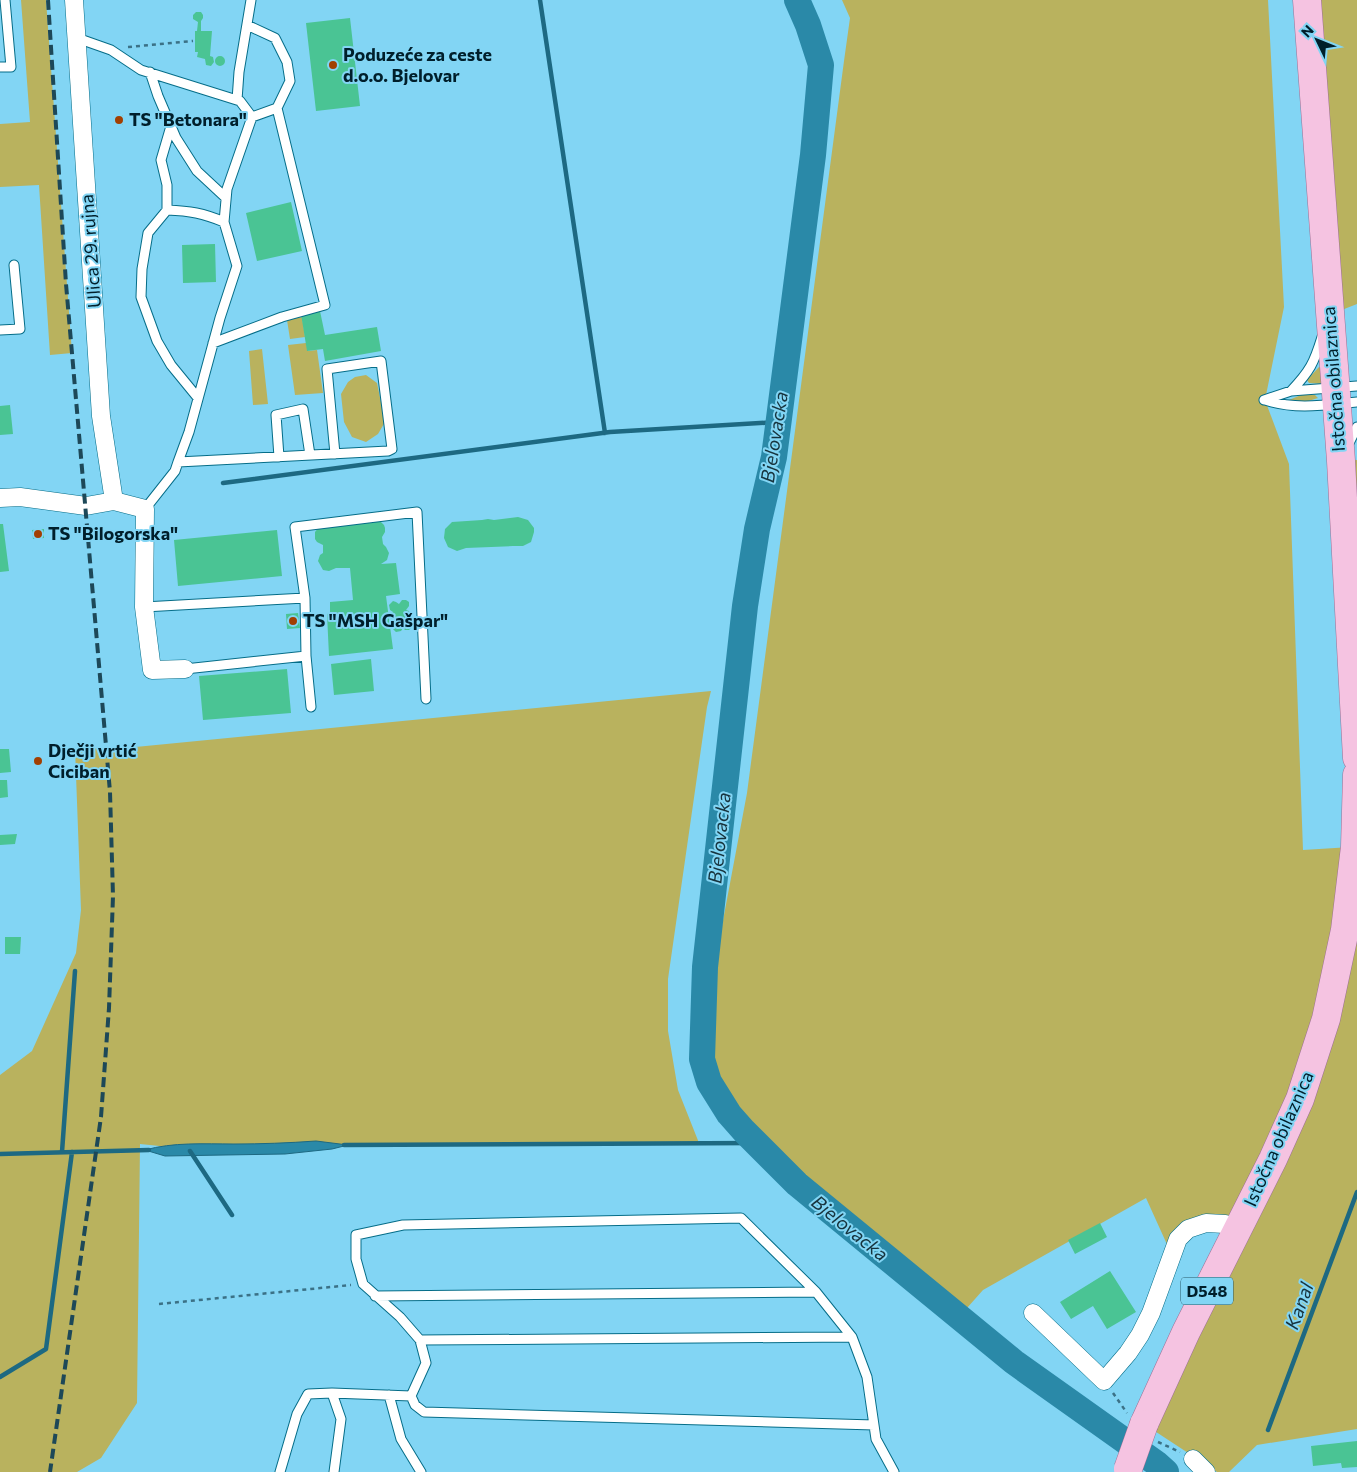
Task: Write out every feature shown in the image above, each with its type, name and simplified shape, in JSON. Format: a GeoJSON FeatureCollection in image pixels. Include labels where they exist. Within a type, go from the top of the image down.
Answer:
{"type":"FeatureCollection","features":[{"type":"Feature","properties":{"kind":"main road","name":"Istočna obilaznica"},"geometry":{"type":"LineString","coordinates":[[1307,0],[1329,315],[1346,395],[1341,461],[1357,758]]}},
{"type":"Feature","properties":{"kind":"main road","name":"Istočna obilaznica"},"geometry":{"type":"LineString","coordinates":[[1127,1471],[1144,1424],[1186,1332],[1273,1159],[1300,1100],[1326,1019],[1345,930],[1355,847],[1357,775]]}},
{"type":"Feature","properties":{"kind":"street","name":"Ulica 29. rujna"},"geometry":{"type":"LineString","coordinates":[[74,0],[101,416],[114,502]]}},
{"type":"Feature","properties":{"kind":"street"},"geometry":{"type":"LineString","coordinates":[[0,498],[20,497],[86,506],[114,502],[145,509],[144,607],[152,670],[185,668]]}},
{"type":"Feature","properties":{"kind":"street"},"geometry":{"type":"LineString","coordinates":[[1033,1313],[1104,1381],[1140,1336],[1160,1292],[1178,1239],[1188,1229],[1206,1223],[1225,1224],[1238,1230]]}},
{"type":"Feature","properties":{"kind":"street"},"geometry":{"type":"LineString","coordinates":[[1193,1459],[1206,1472]]}},
{"type":"Feature","properties":{"kind":"lane"},"geometry":{"type":"LineString","coordinates":[[0,67],[11,67],[5,0]]}},
{"type":"Feature","properties":{"kind":"lane"},"geometry":{"type":"LineString","coordinates":[[238,100],[239,72],[251,0]]}},
{"type":"Feature","properties":{"kind":"lane"},"geometry":{"type":"LineString","coordinates":[[213,343],[282,317],[325,305],[277,108],[290,81],[286,62],[276,38],[247,25]]}},
{"type":"Feature","properties":{"kind":"lane"},"geometry":{"type":"LineString","coordinates":[[77,38],[111,50],[141,70],[238,100],[252,117]]}},
{"type":"Feature","properties":{"kind":"lane"},"geometry":{"type":"LineString","coordinates":[[150,72],[176,138],[197,171],[226,198]]}},
{"type":"Feature","properties":{"kind":"lane"},"geometry":{"type":"LineString","coordinates":[[252,117],[277,108]]}},
{"type":"Feature","properties":{"kind":"lane"},"geometry":{"type":"LineString","coordinates":[[145,509],[175,471],[190,432],[220,318],[237,266],[224,222],[226,198],[227,189],[252,117]]}},
{"type":"Feature","properties":{"kind":"lane"},"geometry":{"type":"LineString","coordinates":[[171,126],[162,160],[167,184],[167,210],[148,233],[142,269],[141,297],[157,341],[171,365],[198,398]]}},
{"type":"Feature","properties":{"kind":"lane"},"geometry":{"type":"LineString","coordinates":[[167,210],[207,214],[224,222]]}},
{"type":"Feature","properties":{"kind":"lane"},"geometry":{"type":"LineString","coordinates":[[0,330],[20,328],[14,265]]}},
{"type":"Feature","properties":{"kind":"lane"},"geometry":{"type":"LineString","coordinates":[[1291,391],[1312,366],[1329,315]]}},
{"type":"Feature","properties":{"kind":"lane"},"geometry":{"type":"LineString","coordinates":[[178,462],[388,452],[392,448],[382,361],[328,368],[335,454]]}},
{"type":"Feature","properties":{"kind":"lane"},"geometry":{"type":"LineString","coordinates":[[1291,391],[1346,395],[1294,407],[1264,400],[1291,391]]}},
{"type":"Feature","properties":{"kind":"lane"},"geometry":{"type":"LineString","coordinates":[[279,457],[276,415],[303,409],[310,455]]}},
{"type":"Feature","properties":{"kind":"lane"},"geometry":{"type":"LineString","coordinates":[[1341,461],[1357,427]]}},
{"type":"Feature","properties":{"kind":"lane"},"geometry":{"type":"LineString","coordinates":[[311,707],[306,656],[305,598],[295,527],[416,512],[426,700]]}},
{"type":"Feature","properties":{"kind":"lane"},"geometry":{"type":"LineString","coordinates":[[144,607],[305,598]]}},
{"type":"Feature","properties":{"kind":"lane"},"geometry":{"type":"LineString","coordinates":[[185,668],[306,656]]}},
{"type":"Feature","properties":{"kind":"lane"},"geometry":{"type":"LineString","coordinates":[[874,1425],[424,1412],[415,1405],[411,1396],[426,1363],[420,1340],[400,1317],[363,1284],[356,1259],[356,1235],[403,1226],[741,1218],[816,1292],[852,1337],[867,1377],[874,1425],[876,1439],[894,1472]]}},
{"type":"Feature","properties":{"kind":"lane"},"geometry":{"type":"LineString","coordinates":[[375,1296],[816,1292]]}},
{"type":"Feature","properties":{"kind":"lane"},"geometry":{"type":"LineString","coordinates":[[420,1340],[852,1337]]}},
{"type":"Feature","properties":{"kind":"lane"},"geometry":{"type":"LineString","coordinates":[[332,1393],[341,1419],[334,1472]]}},
{"type":"Feature","properties":{"kind":"lane"},"geometry":{"type":"LineString","coordinates":[[280,1472],[298,1414],[308,1394],[411,1396]]}},
{"type":"Feature","properties":{"kind":"lane"},"geometry":{"type":"LineString","coordinates":[[389,1395],[402,1438],[421,1472]]}},
{"type":"Feature","properties":{"kind":"path"},"geometry":{"type":"LineString","coordinates":[[106,48],[193,41]]}},
{"type":"Feature","properties":{"kind":"path"},"geometry":{"type":"LineString","coordinates":[[159,1304],[363,1284]]}},
{"type":"Feature","properties":{"kind":"shaded area"},"geometry":{"type":"Polygon","coordinates":[[[21,0],[46,0],[72,353],[50,355],[39,185],[0,187],[0,124],[30,122],[21,0]]]}},
{"type":"Feature","properties":{"kind":"shaded area"},"geometry":{"type":"Polygon","coordinates":[[[842,0],[1268,0],[1284,307],[1265,400],[1289,464],[1303,850],[1351,847],[1341,461],[1357,460],[1357,1429],[1257,1445],[1229,1472],[1217,1472],[1144,1424],[1240,1226],[1211,1217],[1170,1251],[1146,1198],[983,1290],[959,1317],[811,1196],[765,1152],[741,1128],[719,1101],[705,1069],[702,1052],[702,1032],[747,793],[850,18],[842,0]]]}},
{"type":"Feature","properties":{"kind":"shaded area"},"geometry":{"type":"Polygon","coordinates":[[[1307,0],[1357,0],[1357,304],[1329,315],[1307,0]]]}},
{"type":"Feature","properties":{"kind":"shaded area"},"geometry":{"type":"Polygon","coordinates":[[[302,317],[305,337],[290,339],[287,320],[302,317]]]}},
{"type":"Feature","properties":{"kind":"shaded area"},"geometry":{"type":"Polygon","coordinates":[[[306,343],[308,351],[317,350],[323,393],[295,395],[288,345],[306,343]]]}},
{"type":"Feature","properties":{"kind":"shaded area"},"geometry":{"type":"Polygon","coordinates":[[[262,349],[268,404],[253,405],[249,351],[262,349]]]}},
{"type":"Feature","properties":{"kind":"shaded area"},"geometry":{"type":"Polygon","coordinates":[[[1319,367],[1323,369],[1324,384],[1309,383],[1307,380],[1319,367]]]}},
{"type":"Feature","properties":{"kind":"shaded area"},"geometry":{"type":"Polygon","coordinates":[[[366,375],[377,383],[385,422],[378,434],[366,442],[352,437],[344,422],[341,394],[348,382],[355,377],[366,375]]]}},
{"type":"Feature","properties":{"kind":"shaded area"},"geometry":{"type":"Polygon","coordinates":[[[1301,395],[1315,395],[1318,398],[1302,403],[1289,400],[1301,395]]]}},
{"type":"Feature","properties":{"kind":"shaded area"},"geometry":{"type":"Polygon","coordinates":[[[711,691],[707,707],[668,979],[668,1031],[678,1090],[699,1143],[189,1149],[140,1144],[137,1403],[101,1458],[77,1472],[0,1472],[0,1075],[32,1051],[76,953],[81,910],[75,748],[115,749],[711,691]]]}},
{"type":"Feature","properties":{"kind":"water"},"geometry":{"type":"Polygon","coordinates":[[[316,1141],[348,1145],[332,1149],[285,1154],[165,1156],[145,1150],[178,1145],[316,1141]]]}},
{"type":"Feature","properties":{"kind":"building"},"geometry":{"type":"Polygon","coordinates":[[[196,12],[201,12],[203,15],[201,31],[212,31],[210,56],[213,57],[214,62],[211,66],[206,65],[205,59],[197,57],[198,52],[195,52],[195,31],[197,31],[198,22],[193,19],[193,15],[196,12]]]}},
{"type":"Feature","properties":{"kind":"building","name":"Poduzeće za ceste d.o.o. Bjelovar"},"geometry":{"type":"Polygon","coordinates":[[[350,18],[360,106],[316,111],[306,23],[350,18]]]}},
{"type":"Feature","properties":{"kind":"building"},"geometry":{"type":"Polygon","coordinates":[[[218,56],[222,56],[225,61],[224,65],[218,66],[215,63],[215,59],[218,56]]]}},
{"type":"Feature","properties":{"kind":"building","name":"TS \"Betonara\""},"geometry":{"type":"Polygon","coordinates":[[[116,115],[123,115],[123,125],[116,125],[116,115]]]}},
{"type":"Feature","properties":{"kind":"building"},"geometry":{"type":"Polygon","coordinates":[[[291,202],[302,251],[257,261],[246,213],[291,202]]]}},
{"type":"Feature","properties":{"kind":"building"},"geometry":{"type":"Polygon","coordinates":[[[215,244],[216,282],[183,283],[182,245],[215,244]]]}},
{"type":"Feature","properties":{"kind":"building"},"geometry":{"type":"Polygon","coordinates":[[[320,311],[325,335],[377,327],[381,351],[325,361],[323,349],[307,351],[301,314],[320,311]]]}},
{"type":"Feature","properties":{"kind":"building"},"geometry":{"type":"Polygon","coordinates":[[[10,405],[13,434],[0,435],[0,406],[10,405]]]}},
{"type":"Feature","properties":{"kind":"building"},"geometry":{"type":"Polygon","coordinates":[[[518,517],[528,520],[534,528],[531,542],[523,546],[466,548],[457,551],[448,547],[444,538],[445,529],[452,522],[518,517]]]}},
{"type":"Feature","properties":{"kind":"building"},"geometry":{"type":"Polygon","coordinates":[[[379,520],[385,528],[382,537],[383,544],[389,553],[387,560],[381,564],[396,563],[400,594],[386,596],[393,649],[329,656],[327,614],[330,613],[330,602],[353,600],[350,568],[323,570],[318,561],[323,553],[323,545],[315,539],[315,532],[319,527],[379,520]]]}},
{"type":"Feature","properties":{"kind":"building"},"geometry":{"type":"Polygon","coordinates":[[[0,524],[3,524],[9,571],[0,572],[0,524]]]}},
{"type":"Feature","properties":{"kind":"building","name":"TS \"Bilogorska\""},"geometry":{"type":"Polygon","coordinates":[[[44,529],[44,538],[33,539],[32,530],[44,529]]]}},
{"type":"Feature","properties":{"kind":"building"},"geometry":{"type":"Polygon","coordinates":[[[277,530],[282,576],[178,586],[174,540],[277,530]]]}},
{"type":"Feature","properties":{"kind":"building"},"geometry":{"type":"Polygon","coordinates":[[[402,600],[409,602],[406,610],[409,611],[411,616],[407,620],[411,621],[413,626],[409,630],[403,628],[401,631],[396,632],[393,629],[393,624],[396,622],[391,619],[393,612],[390,610],[389,605],[393,601],[399,604],[402,600]]]}},
{"type":"Feature","properties":{"kind":"building","name":"TS \"MSH Gašpar\""},"geometry":{"type":"Polygon","coordinates":[[[298,613],[300,628],[287,629],[286,614],[298,613]]]}},
{"type":"Feature","properties":{"kind":"building"},"geometry":{"type":"Polygon","coordinates":[[[371,659],[374,691],[334,695],[331,664],[371,659]]]}},
{"type":"Feature","properties":{"kind":"building"},"geometry":{"type":"Polygon","coordinates":[[[287,669],[291,713],[203,720],[199,676],[287,669]]]}},
{"type":"Feature","properties":{"kind":"building"},"geometry":{"type":"Polygon","coordinates":[[[0,749],[9,749],[11,772],[0,773],[0,749]]]}},
{"type":"Feature","properties":{"kind":"building"},"geometry":{"type":"Polygon","coordinates":[[[0,780],[7,780],[8,797],[0,798],[0,780]]]}},
{"type":"Feature","properties":{"kind":"building"},"geometry":{"type":"Polygon","coordinates":[[[17,834],[15,844],[0,845],[0,835],[17,834]]]}},
{"type":"Feature","properties":{"kind":"building"},"geometry":{"type":"Polygon","coordinates":[[[5,937],[21,937],[20,954],[5,954],[5,937]]]}},
{"type":"Feature","properties":{"kind":"building"},"geometry":{"type":"Polygon","coordinates":[[[1100,1223],[1107,1237],[1075,1254],[1068,1240],[1100,1223]]]}},
{"type":"Feature","properties":{"kind":"building"},"geometry":{"type":"Polygon","coordinates":[[[1110,1271],[1136,1312],[1107,1329],[1093,1306],[1071,1319],[1060,1302],[1110,1271]]]}},
{"type":"Feature","properties":{"kind":"building"},"geometry":{"type":"Polygon","coordinates":[[[1357,1441],[1357,1467],[1342,1468],[1341,1463],[1313,1466],[1311,1446],[1357,1441]]]}},
{"type":"Feature","properties":{"kind":"waterway"},"geometry":{"type":"LineString","coordinates":[[540,0],[605,433]]}},
{"type":"Feature","properties":{"kind":"waterway","name":"Bjelovacka"},"geometry":{"type":"LineString","coordinates":[[797,0],[808,25],[821,65],[813,155],[774,457],[757,529],[745,606],[705,967],[702,1059],[709,1082],[729,1114],[797,1184],[1014,1362],[1166,1472]]}},
{"type":"Feature","properties":{"kind":"waterway"},"geometry":{"type":"LineString","coordinates":[[223,483],[610,432],[778,422]]}},
{"type":"Feature","properties":{"kind":"waterway"},"geometry":{"type":"LineString","coordinates":[[62,1152],[75,971]]}},
{"type":"Feature","properties":{"kind":"waterway"},"geometry":{"type":"LineString","coordinates":[[344,1145],[756,1143]]}},
{"type":"Feature","properties":{"kind":"waterway"},"geometry":{"type":"LineString","coordinates":[[0,1154],[149,1150]]}},
{"type":"Feature","properties":{"kind":"waterway"},"geometry":{"type":"LineString","coordinates":[[190,1151],[232,1215]]}},
{"type":"Feature","properties":{"kind":"waterway"},"geometry":{"type":"LineString","coordinates":[[0,1377],[46,1349],[72,1152]]}},
{"type":"Feature","properties":{"kind":"waterway","name":"Kanal"},"geometry":{"type":"LineString","coordinates":[[1268,1430],[1357,1192]]}},
{"type":"Feature","properties":{"kind":"railway"},"geometry":{"type":"LineString","coordinates":[[48,0],[66,284],[110,792],[113,896],[109,1008],[101,1117],[50,1472]]}},
{"type":"Feature","properties":{"kind":"place","name":"Poduzeće za ceste d.o.o. Bjelovar"},"geometry":{"type":"Point","coordinates":[333,65]}},
{"type":"Feature","properties":{"kind":"place","name":"TS \"Betonara\""},"geometry":{"type":"Point","coordinates":[119,120]}},
{"type":"Feature","properties":{"kind":"place","name":"TS \"Bilogorska\""},"geometry":{"type":"Point","coordinates":[38,534]}},
{"type":"Feature","properties":{"kind":"place","name":"TS \"MSH Gašpar\""},"geometry":{"type":"Point","coordinates":[293,621]}},
{"type":"Feature","properties":{"kind":"place","name":"Dječji vrtić Ciciban"},"geometry":{"type":"Point","coordinates":[38,761]}}]}
